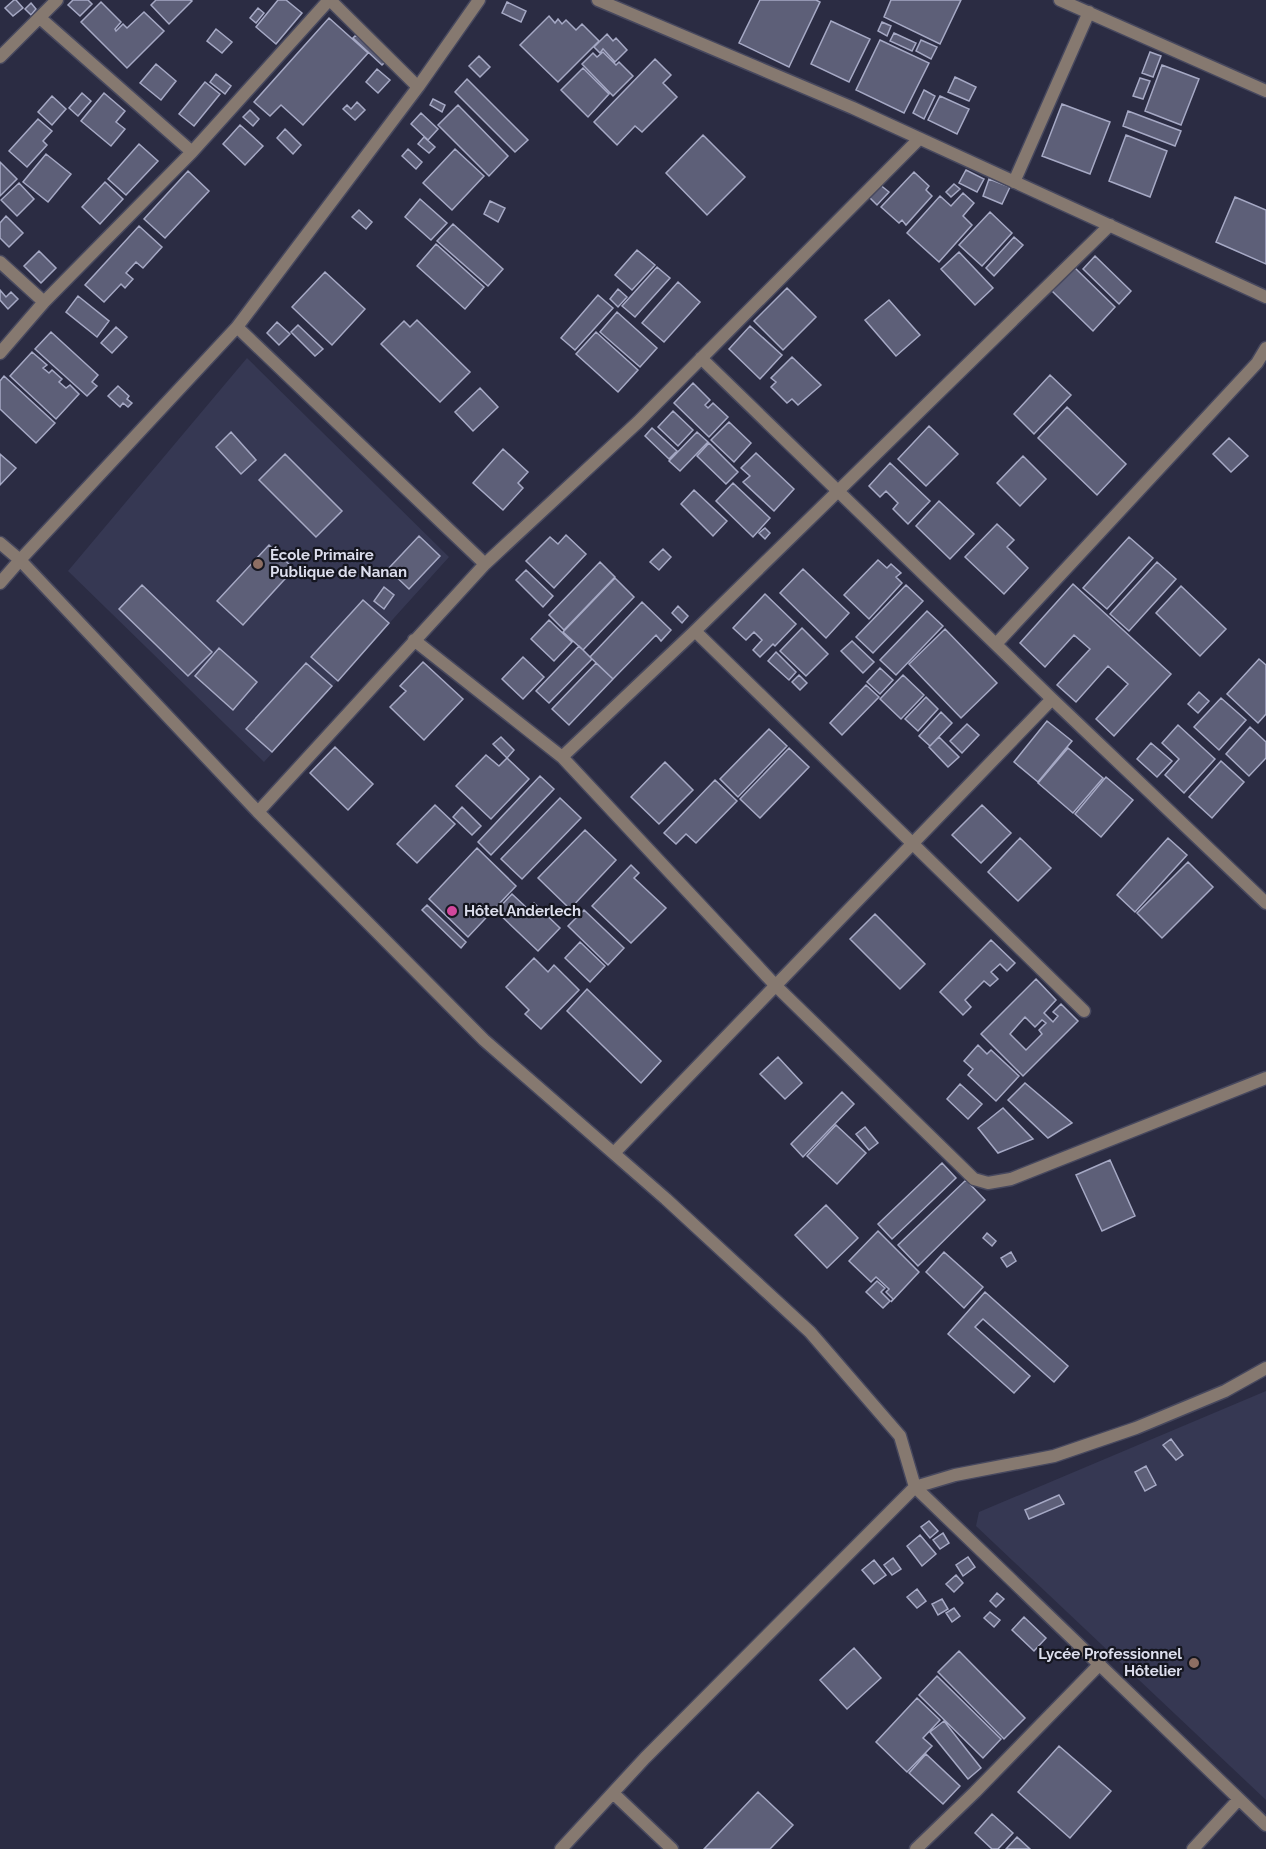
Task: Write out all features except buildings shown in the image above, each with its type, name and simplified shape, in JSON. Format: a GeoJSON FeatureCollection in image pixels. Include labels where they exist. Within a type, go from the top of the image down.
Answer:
{"type":"FeatureCollection","features":[{"type":"Feature","properties":{"kind":"street"},"geometry":{"type":"LineString","coordinates":[[0,57],[57,0]]}},
{"type":"Feature","properties":{"kind":"street"},"geometry":{"type":"LineString","coordinates":[[0,353],[44,302],[192,153],[330,0],[418,87]]}},
{"type":"Feature","properties":{"kind":"street"},"geometry":{"type":"LineString","coordinates":[[0,584],[237,327],[418,87],[479,0]]}},
{"type":"Feature","properties":{"kind":"street"},"geometry":{"type":"LineString","coordinates":[[598,0],[853,108],[1266,297]]}},
{"type":"Feature","properties":{"kind":"street"},"geometry":{"type":"LineString","coordinates":[[1060,0],[1266,91]]}},
{"type":"Feature","properties":{"kind":"street"},"geometry":{"type":"LineString","coordinates":[[1014,182],[1089,12]]}},
{"type":"Feature","properties":{"kind":"street"},"geometry":{"type":"LineString","coordinates":[[40,18],[192,153]]}},
{"type":"Feature","properties":{"kind":"street"},"geometry":{"type":"LineString","coordinates":[[258,812],[485,564],[638,422],[919,139]]}},
{"type":"Feature","properties":{"kind":"street"},"geometry":{"type":"LineString","coordinates":[[562,757],[695,631],[1110,225]]}},
{"type":"Feature","properties":{"kind":"street"},"geometry":{"type":"LineString","coordinates":[[0,262],[44,302]]}},
{"type":"Feature","properties":{"kind":"street"},"geometry":{"type":"LineString","coordinates":[[237,327],[485,564]]}},
{"type":"Feature","properties":{"kind":"street"},"geometry":{"type":"LineString","coordinates":[[996,644],[1257,363],[1266,348]]}},
{"type":"Feature","properties":{"kind":"street"},"geometry":{"type":"LineString","coordinates":[[701,358],[1266,903]]}},
{"type":"Feature","properties":{"kind":"street"},"geometry":{"type":"LineString","coordinates":[[0,543],[20,560],[258,812],[484,1040],[666,1199],[810,1332],[900,1436],[915,1487],[1266,1825]]}},
{"type":"Feature","properties":{"kind":"street"},"geometry":{"type":"LineString","coordinates":[[695,631],[1084,1011]]}},
{"type":"Feature","properties":{"kind":"street"},"geometry":{"type":"LineString","coordinates":[[414,640],[562,757],[776,986],[974,1179],[988,1183],[1011,1179],[1266,1078]]}},
{"type":"Feature","properties":{"kind":"street"},"geometry":{"type":"LineString","coordinates":[[614,1153],[1052,699]]}},
{"type":"Feature","properties":{"kind":"street"},"geometry":{"type":"LineString","coordinates":[[561,1849],[654,1750],[915,1487],[955,1475],[1054,1456],[1136,1428],[1225,1390],[1266,1368]]}},
{"type":"Feature","properties":{"kind":"street"},"geometry":{"type":"LineString","coordinates":[[916,1849],[1100,1664]]}},
{"type":"Feature","properties":{"kind":"street"},"geometry":{"type":"LineString","coordinates":[[613,1793],[672,1849]]}},
{"type":"Feature","properties":{"kind":"street"},"geometry":{"type":"LineString","coordinates":[[1193,1849],[1239,1799]]}},
{"type":"Feature","properties":{"kind":"shaded area","name":"École Primaire Publique de Nanan"},"geometry":{"type":"Polygon","coordinates":[[[247,358],[449,557],[264,762],[68,571],[247,358]]]}},
{"type":"Feature","properties":{"kind":"shaded area","name":"Lycée Professionnel Hôtelier"},"geometry":{"type":"Polygon","coordinates":[[[1266,1391],[1266,1800],[976,1526],[979,1512],[1266,1391]]]}},
{"type":"Feature","properties":{"kind":"place","name":"École Primaire Publique de Nanan"},"geometry":{"type":"Point","coordinates":[258,564]}},
{"type":"Feature","properties":{"kind":"place","name":"Hôtel Anderlech"},"geometry":{"type":"Point","coordinates":[452,911]}},
{"type":"Feature","properties":{"kind":"place","name":"Lycée Professionnel Hôtelier"},"geometry":{"type":"Point","coordinates":[1194,1663]}}]}
